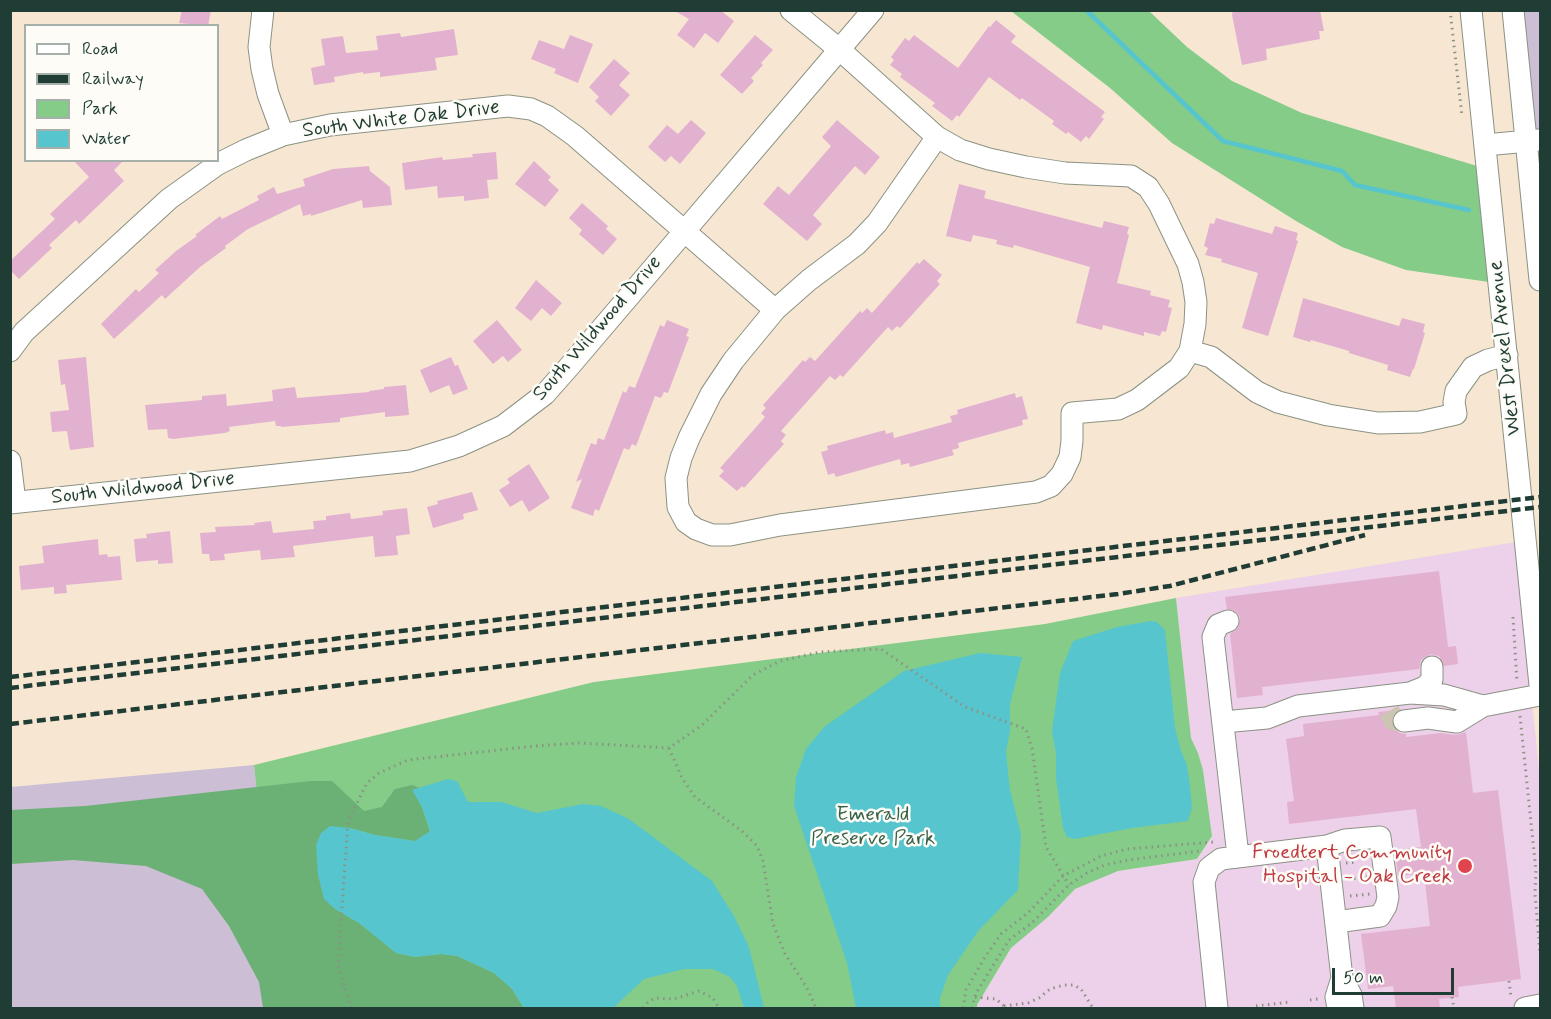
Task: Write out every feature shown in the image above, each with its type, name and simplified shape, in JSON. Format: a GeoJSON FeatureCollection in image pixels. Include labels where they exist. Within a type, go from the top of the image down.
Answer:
{"type":"FeatureCollection","features":[{"type":"Feature","properties":{"kind":"street"},"geometry":{"type":"LineString","coordinates":[[263,10],[259,47],[262,69],[268,94],[283,135]]}},
{"type":"Feature","properties":{"kind":"street"},"geometry":{"type":"LineString","coordinates":[[791,10],[840,50],[937,137],[960,150],[989,159],[1065,172],[1131,176],[1148,187],[1159,204],[1188,264],[1193,282],[1196,313],[1190,351],[1179,368],[1137,400],[1118,409],[1072,413],[1070,457],[1062,474],[1051,486],[1036,492],[780,525],[730,535],[712,535],[696,530],[686,522],[678,507],[676,478],[681,458],[698,417],[711,394],[733,361],[775,310],[809,280],[857,244],[877,223],[937,137]]}},
{"type":"Feature","properties":{"kind":"street","name":"South Wildwood Drive"},"geometry":{"type":"LineString","coordinates":[[13,502],[382,464],[436,454],[476,440],[503,426],[545,394],[873,10]]}},
{"type":"Feature","properties":{"kind":"street","name":"West Drexel Avenue"},"geometry":{"type":"LineString","coordinates":[[1471,10],[1540,685]]}},
{"type":"Feature","properties":{"kind":"street","name":"West Drexel Avenue"},"geometry":{"type":"LineString","coordinates":[[1513,10],[1534,141],[1540,280]]}},
{"type":"Feature","properties":{"kind":"street","name":"South White Oak Drive"},"geometry":{"type":"LineString","coordinates":[[10,351],[24,332],[176,193],[218,164],[246,150],[283,135],[330,125],[508,106],[531,109],[547,116],[575,136],[775,310]]}},
{"type":"Feature","properties":{"kind":"street"},"geometry":{"type":"LineString","coordinates":[[1485,145],[1534,141]]}},
{"type":"Feature","properties":{"kind":"street"},"geometry":{"type":"LineString","coordinates":[[1190,351],[1211,357],[1257,392],[1278,402],[1336,417],[1401,424],[1456,414],[1454,402],[1456,391],[1473,367],[1507,355]]}},
{"type":"Feature","properties":{"kind":"street"},"geometry":{"type":"LineString","coordinates":[[10,461],[13,502]]}},
{"type":"Feature","properties":{"kind":"street"},"geometry":{"type":"LineString","coordinates":[[1228,621],[1218,625],[1213,638],[1238,856]]}},
{"type":"Feature","properties":{"kind":"street"},"geometry":{"type":"LineString","coordinates":[[1393,709],[1410,693],[1425,687],[1431,680],[1432,667]]}},
{"type":"Feature","properties":{"kind":"street"},"geometry":{"type":"LineString","coordinates":[[1410,693],[1444,695],[1483,706]]}},
{"type":"Feature","properties":{"kind":"street"},"geometry":{"type":"LineString","coordinates":[[1223,722],[1267,717],[1298,706],[1393,709],[1428,718],[1457,722],[1483,706],[1540,695]]}},
{"type":"Feature","properties":{"kind":"street"},"geometry":{"type":"LineString","coordinates":[[1217,1008],[1204,882],[1209,868],[1221,859],[1327,846],[1345,840],[1380,837],[1386,884],[1386,906],[1380,916],[1336,922]]}},
{"type":"Feature","properties":{"kind":"street"},"geometry":{"type":"LineString","coordinates":[[1327,846],[1342,978],[1351,995],[1353,1008]]}},
{"type":"Feature","properties":{"kind":"street"},"geometry":{"type":"LineString","coordinates":[[1338,1008],[1336,997],[1342,978]]}},
{"type":"Feature","properties":{"kind":"street"},"geometry":{"type":"LineString","coordinates":[[1518,1003],[1540,1005]]}},
{"type":"Feature","properties":{"kind":"path"},"geometry":{"type":"LineString","coordinates":[[351,1008],[338,966],[348,821],[367,783],[379,772],[408,760],[535,746],[579,743],[669,748],[702,725],[753,675],[780,661],[820,652],[881,649],[965,707],[1026,729],[1032,748],[1046,847],[1069,885]]}},
{"type":"Feature","properties":{"kind":"path"},"geometry":{"type":"LineString","coordinates":[[1520,722],[1536,871],[1535,894],[1540,952]]}},
{"type":"Feature","properties":{"kind":"path"},"geometry":{"type":"LineString","coordinates":[[669,748],[682,778],[695,797],[742,831],[757,846],[764,861],[773,924],[785,954],[807,988],[816,1008]]}},
{"type":"Feature","properties":{"kind":"path"},"geometry":{"type":"LineString","coordinates":[[972,1008],[975,995],[1009,940],[1032,923],[1069,885],[1105,865],[1198,852],[1210,842]]}},
{"type":"Feature","properties":{"kind":"path"},"geometry":{"type":"LineString","coordinates":[[963,1008],[966,990],[1001,934],[1029,912],[1063,876],[1101,856],[1127,849],[1218,842]]}},
{"type":"Feature","properties":{"kind":"path"},"geometry":{"type":"LineString","coordinates":[[1332,890],[1386,884]]}},
{"type":"Feature","properties":{"kind":"path"},"geometry":{"type":"LineString","coordinates":[[1332,890],[1386,884]]}},
{"type":"Feature","properties":{"kind":"path"},"geometry":{"type":"LineString","coordinates":[[1509,981],[1518,1003]]}},
{"type":"Feature","properties":{"kind":"path"},"geometry":{"type":"LineString","coordinates":[[966,990],[975,995],[996,999],[1005,1007],[1028,1003],[1050,989],[1074,985],[1081,989],[1093,1008]]}},
{"type":"Feature","properties":{"kind":"path"},"geometry":{"type":"LineString","coordinates":[[643,1008],[655,998],[674,999],[699,991],[713,998],[719,1008]]}},
{"type":"Feature","properties":{"kind":"path"},"geometry":{"type":"LineString","coordinates":[[1452,997],[1454,1008]]}},
{"type":"Feature","properties":{"kind":"path"},"geometry":{"type":"LineString","coordinates":[[1256,1006],[1290,1002]]}},
{"type":"Feature","properties":{"kind":"shaded area"},"geometry":{"type":"Polygon","coordinates":[[[1524,11],[1540,11],[1540,174],[1524,11]]]}},
{"type":"Feature","properties":{"kind":"shaded area"},"geometry":{"type":"Polygon","coordinates":[[[1516,542],[1540,780],[1540,1008],[977,1008],[1011,948],[1048,917],[1075,889],[1118,871],[1197,859],[1212,836],[1203,770],[1191,738],[1176,598],[1516,542]]]}},
{"type":"Feature","properties":{"kind":"shaded area"},"geometry":{"type":"Polygon","coordinates":[[[254,765],[279,1008],[11,1008],[11,787],[254,765]]]}},
{"type":"Feature","properties":{"kind":"green space"},"geometry":{"type":"Polygon","coordinates":[[[1011,11],[1149,11],[1187,47],[1232,81],[1302,113],[1477,166],[1489,282],[1406,270],[1342,247],[1296,221],[1172,143],[1110,88],[1011,11]]]}},
{"type":"Feature","properties":{"kind":"green space","name":"Emerald Preserve Park"},"geometry":{"type":"Polygon","coordinates":[[[1176,598],[1191,738],[1203,770],[1212,836],[1197,859],[1118,871],[1075,889],[1048,917],[1011,948],[977,1008],[279,1008],[254,765],[594,682],[1045,624],[1176,598]]]}},
{"type":"Feature","properties":{"kind":"green space"},"geometry":{"type":"Polygon","coordinates":[[[311,781],[332,781],[364,811],[382,807],[395,789],[412,785],[420,788],[413,790],[422,807],[430,832],[415,841],[375,835],[350,828],[335,909],[359,923],[396,953],[415,957],[441,954],[457,956],[494,973],[512,989],[524,1008],[263,1008],[259,982],[229,926],[202,889],[146,866],[73,860],[11,864],[11,810],[85,806],[311,781]]]}},
{"type":"Feature","properties":{"kind":"water"},"geometry":{"type":"Polygon","coordinates":[[[1157,622],[1165,630],[1175,728],[1187,765],[1190,787],[1192,808],[1188,821],[1132,828],[1075,839],[1067,837],[1063,828],[1052,731],[1060,673],[1073,641],[1117,627],[1157,622]]]}},
{"type":"Feature","properties":{"kind":"water"},"geometry":{"type":"Polygon","coordinates":[[[980,653],[1022,657],[1010,704],[1010,731],[1006,752],[1010,790],[1021,834],[1018,890],[979,930],[948,975],[940,998],[940,1008],[856,1008],[847,963],[794,806],[796,777],[806,749],[824,727],[904,671],[980,653]]]}},
{"type":"Feature","properties":{"kind":"water"},"geometry":{"type":"Polygon","coordinates":[[[448,779],[457,781],[468,802],[501,802],[537,813],[583,804],[601,806],[629,819],[712,881],[734,916],[749,947],[764,1008],[744,1008],[737,986],[730,977],[713,969],[684,969],[644,979],[613,1008],[524,1008],[512,989],[494,973],[457,956],[441,954],[415,957],[396,953],[359,923],[335,909],[324,899],[318,875],[316,845],[321,833],[330,826],[415,841],[430,831],[422,807],[412,790],[448,779]]]}},
{"type":"Feature","properties":{"kind":"building"},"geometry":{"type":"Polygon","coordinates":[[[182,10],[211,10],[208,24],[179,23],[182,10]]]}},
{"type":"Feature","properties":{"kind":"building"},"geometry":{"type":"Polygon","coordinates":[[[673,10],[720,10],[734,21],[718,43],[705,33],[694,48],[677,35],[689,19],[673,10]]]}},
{"type":"Feature","properties":{"kind":"building"},"geometry":{"type":"Polygon","coordinates":[[[1233,10],[1320,10],[1324,31],[1319,31],[1320,39],[1266,49],[1267,60],[1242,65],[1233,10]]]}},
{"type":"Feature","properties":{"kind":"building"},"geometry":{"type":"Polygon","coordinates":[[[996,20],[1016,36],[1011,42],[1105,112],[1101,117],[1104,119],[1089,139],[1086,136],[1081,142],[1068,132],[1066,134],[1052,124],[1054,121],[989,77],[959,117],[957,115],[952,121],[932,106],[935,103],[900,77],[902,74],[890,65],[894,60],[891,57],[905,38],[909,41],[914,35],[958,68],[996,20]]]}},
{"type":"Feature","properties":{"kind":"building"},"geometry":{"type":"Polygon","coordinates":[[[454,29],[458,55],[435,58],[437,70],[380,77],[380,72],[363,74],[363,72],[334,77],[335,82],[314,85],[311,68],[325,65],[321,39],[343,36],[346,53],[378,50],[376,36],[400,33],[401,37],[454,29]]]}},
{"type":"Feature","properties":{"kind":"building"},"geometry":{"type":"Polygon","coordinates":[[[570,35],[593,44],[578,83],[554,73],[556,69],[531,59],[539,40],[564,49],[570,35]]]}},
{"type":"Feature","properties":{"kind":"building"},"geometry":{"type":"Polygon","coordinates":[[[755,35],[773,50],[751,78],[754,81],[742,94],[720,75],[755,35]]]}},
{"type":"Feature","properties":{"kind":"building"},"geometry":{"type":"Polygon","coordinates":[[[614,59],[630,73],[619,85],[630,95],[611,116],[595,101],[599,97],[589,87],[614,59]]]}},
{"type":"Feature","properties":{"kind":"building"},"geometry":{"type":"Polygon","coordinates":[[[691,120],[706,133],[680,164],[671,156],[665,162],[648,147],[667,125],[678,134],[691,120]]]}},
{"type":"Feature","properties":{"kind":"building"},"geometry":{"type":"Polygon","coordinates":[[[837,120],[880,157],[865,175],[855,166],[813,215],[822,224],[807,241],[763,204],[778,186],[789,195],[831,146],[822,137],[837,120]]]}},
{"type":"Feature","properties":{"kind":"building"},"geometry":{"type":"Polygon","coordinates":[[[496,152],[498,179],[487,180],[489,198],[464,201],[464,196],[438,198],[437,186],[405,190],[402,163],[442,157],[443,160],[473,157],[472,154],[496,152]]]}},
{"type":"Feature","properties":{"kind":"building"},"geometry":{"type":"Polygon","coordinates":[[[534,161],[551,177],[548,180],[559,190],[545,207],[515,184],[534,161]]]}},
{"type":"Feature","properties":{"kind":"building"},"geometry":{"type":"Polygon","coordinates":[[[75,162],[122,162],[114,170],[124,181],[79,224],[76,220],[49,245],[52,248],[19,279],[10,270],[10,261],[55,219],[50,214],[89,177],[75,162]]]}},
{"type":"Feature","properties":{"kind":"building"},"geometry":{"type":"Polygon","coordinates":[[[369,166],[370,171],[390,187],[392,205],[363,208],[362,200],[311,216],[311,214],[303,216],[300,204],[248,229],[200,267],[165,299],[162,295],[114,339],[101,324],[136,289],[139,292],[159,273],[155,270],[220,216],[222,219],[259,200],[257,196],[274,187],[277,194],[305,186],[303,179],[333,169],[369,166]]]}},
{"type":"Feature","properties":{"kind":"building"},"geometry":{"type":"Polygon","coordinates":[[[959,184],[986,191],[984,198],[1102,228],[1104,221],[1129,227],[1117,283],[1151,291],[1150,295],[1170,300],[1168,307],[1172,308],[1166,332],[1162,331],[1160,336],[1144,332],[1144,336],[1103,325],[1102,330],[1076,323],[1090,267],[1014,245],[1013,248],[996,244],[997,240],[973,235],[971,242],[946,236],[959,184]]]}},
{"type":"Feature","properties":{"kind":"building"},"geometry":{"type":"Polygon","coordinates":[[[582,203],[608,226],[606,229],[617,239],[603,255],[579,234],[582,230],[569,218],[582,203]]]}},
{"type":"Feature","properties":{"kind":"building"},"geometry":{"type":"Polygon","coordinates":[[[1216,218],[1272,234],[1275,226],[1298,233],[1296,240],[1298,241],[1268,336],[1242,328],[1258,273],[1205,255],[1208,248],[1204,246],[1210,223],[1214,224],[1216,218]]]}},
{"type":"Feature","properties":{"kind":"building"},"geometry":{"type":"Polygon","coordinates":[[[924,259],[942,275],[937,281],[940,284],[900,328],[897,326],[892,331],[888,327],[843,377],[840,375],[835,380],[830,376],[781,431],[786,435],[781,441],[784,444],[744,488],[742,486],[737,491],[719,476],[724,471],[720,468],[765,417],[761,413],[766,408],[763,405],[803,360],[805,362],[810,357],[815,361],[860,311],[862,313],[867,308],[872,313],[917,262],[919,264],[924,259]]]}},
{"type":"Feature","properties":{"kind":"building"},"geometry":{"type":"Polygon","coordinates":[[[536,280],[562,303],[551,316],[542,308],[531,321],[515,308],[536,280]]]}},
{"type":"Feature","properties":{"kind":"building"},"geometry":{"type":"Polygon","coordinates":[[[1303,298],[1399,326],[1402,318],[1425,324],[1423,332],[1425,333],[1410,377],[1387,370],[1388,365],[1349,353],[1349,351],[1293,337],[1303,298]]]}},
{"type":"Feature","properties":{"kind":"building"},"geometry":{"type":"Polygon","coordinates":[[[497,320],[522,350],[508,362],[503,356],[493,364],[473,341],[497,320]]]}},
{"type":"Feature","properties":{"kind":"building"},"geometry":{"type":"Polygon","coordinates":[[[667,320],[689,329],[686,336],[689,337],[668,393],[664,392],[661,398],[655,396],[636,446],[632,444],[629,450],[624,448],[599,511],[595,509],[593,516],[571,508],[582,479],[576,482],[591,443],[596,445],[598,438],[604,440],[623,391],[626,393],[629,386],[635,388],[660,325],[664,327],[667,320]]]}},
{"type":"Feature","properties":{"kind":"building"},"geometry":{"type":"Polygon","coordinates":[[[86,357],[94,447],[70,450],[67,431],[52,432],[50,412],[69,410],[65,384],[61,385],[58,360],[86,357]]]}},
{"type":"Feature","properties":{"kind":"building"},"geometry":{"type":"Polygon","coordinates":[[[451,357],[455,366],[458,365],[468,389],[453,395],[449,385],[430,393],[420,370],[451,357]]]}},
{"type":"Feature","properties":{"kind":"building"},"geometry":{"type":"Polygon","coordinates":[[[406,385],[409,415],[385,417],[385,412],[340,418],[340,422],[281,427],[276,426],[275,421],[229,427],[230,431],[225,433],[173,439],[168,438],[167,429],[148,430],[145,405],[202,400],[202,396],[226,394],[227,406],[273,401],[272,390],[295,387],[297,398],[369,392],[384,389],[384,387],[406,385]]]}},
{"type":"Feature","properties":{"kind":"building"},"geometry":{"type":"Polygon","coordinates":[[[1015,393],[1016,398],[1022,396],[1028,419],[1022,420],[1023,425],[958,443],[959,448],[952,450],[954,455],[910,467],[909,463],[901,465],[900,459],[836,477],[834,473],[828,475],[821,452],[828,450],[827,446],[885,430],[886,434],[893,432],[894,438],[952,422],[950,416],[958,414],[957,410],[1015,393]]]}},
{"type":"Feature","properties":{"kind":"building"},"geometry":{"type":"Polygon","coordinates":[[[529,464],[550,498],[529,512],[522,500],[510,507],[499,490],[510,483],[507,479],[529,464]]]}},
{"type":"Feature","properties":{"kind":"building"},"geometry":{"type":"Polygon","coordinates":[[[472,492],[478,510],[463,514],[464,519],[433,528],[427,507],[438,504],[437,501],[472,492]]]}},
{"type":"Feature","properties":{"kind":"building"},"geometry":{"type":"Polygon","coordinates":[[[407,508],[410,534],[396,536],[398,555],[375,557],[373,536],[293,546],[295,557],[261,560],[260,550],[224,554],[225,560],[210,561],[209,554],[202,554],[200,533],[216,532],[215,527],[255,525],[254,523],[271,521],[273,533],[314,529],[313,521],[326,520],[326,516],[350,513],[351,519],[383,515],[382,511],[407,508]]]}},
{"type":"Feature","properties":{"kind":"building"},"geometry":{"type":"Polygon","coordinates":[[[170,531],[173,563],[158,564],[158,560],[136,562],[134,539],[147,538],[146,534],[170,531]]]}},
{"type":"Feature","properties":{"kind":"building"},"geometry":{"type":"Polygon","coordinates":[[[98,539],[99,555],[120,556],[122,580],[66,585],[67,593],[54,594],[54,587],[21,590],[19,566],[44,563],[42,546],[98,539]]]}},
{"type":"Feature","properties":{"kind":"building"},"geometry":{"type":"Polygon","coordinates":[[[1439,571],[1448,647],[1456,646],[1458,664],[1444,666],[1439,656],[1431,654],[1421,660],[1419,669],[1262,687],[1263,695],[1237,698],[1230,634],[1238,628],[1240,617],[1235,611],[1227,609],[1225,597],[1439,571]]]}},
{"type":"Feature","properties":{"kind":"building","name":"Froedtert Community Hospital - Oak Creek"},"geometry":{"type":"Polygon","coordinates":[[[1398,710],[1391,723],[1394,729],[1406,734],[1406,737],[1441,733],[1456,735],[1466,732],[1473,793],[1498,790],[1521,979],[1458,987],[1459,997],[1439,999],[1440,1008],[1396,1008],[1393,986],[1368,989],[1361,934],[1430,926],[1424,873],[1398,876],[1395,850],[1421,847],[1416,809],[1289,824],[1287,802],[1294,801],[1286,739],[1304,736],[1303,724],[1379,715],[1378,712],[1398,710]]]}},
{"type":"Feature","properties":{"kind":"waterway"},"geometry":{"type":"LineString","coordinates":[[1086,10],[1223,141],[1342,171],[1355,185],[1469,210]]}},
{"type":"Feature","properties":{"kind":"tunnel"},"geometry":{"type":"LineString","coordinates":[[1389,711],[1394,720],[1404,721]]}},
{"type":"Feature","properties":{"kind":"railway"},"geometry":{"type":"LineString","coordinates":[[10,677],[1540,497]]}},
{"type":"Feature","properties":{"kind":"railway"},"geometry":{"type":"LineString","coordinates":[[10,688],[1540,507]]}},
{"type":"Feature","properties":{"kind":"railway"},"geometry":{"type":"LineString","coordinates":[[10,724],[1118,594],[1170,586],[1365,535]]}},
{"type":"Feature","properties":{"kind":"place","name":"Froedtert Community Hospital - Oak Creek"},"geometry":{"type":"Point","coordinates":[1465,866]}}]}
